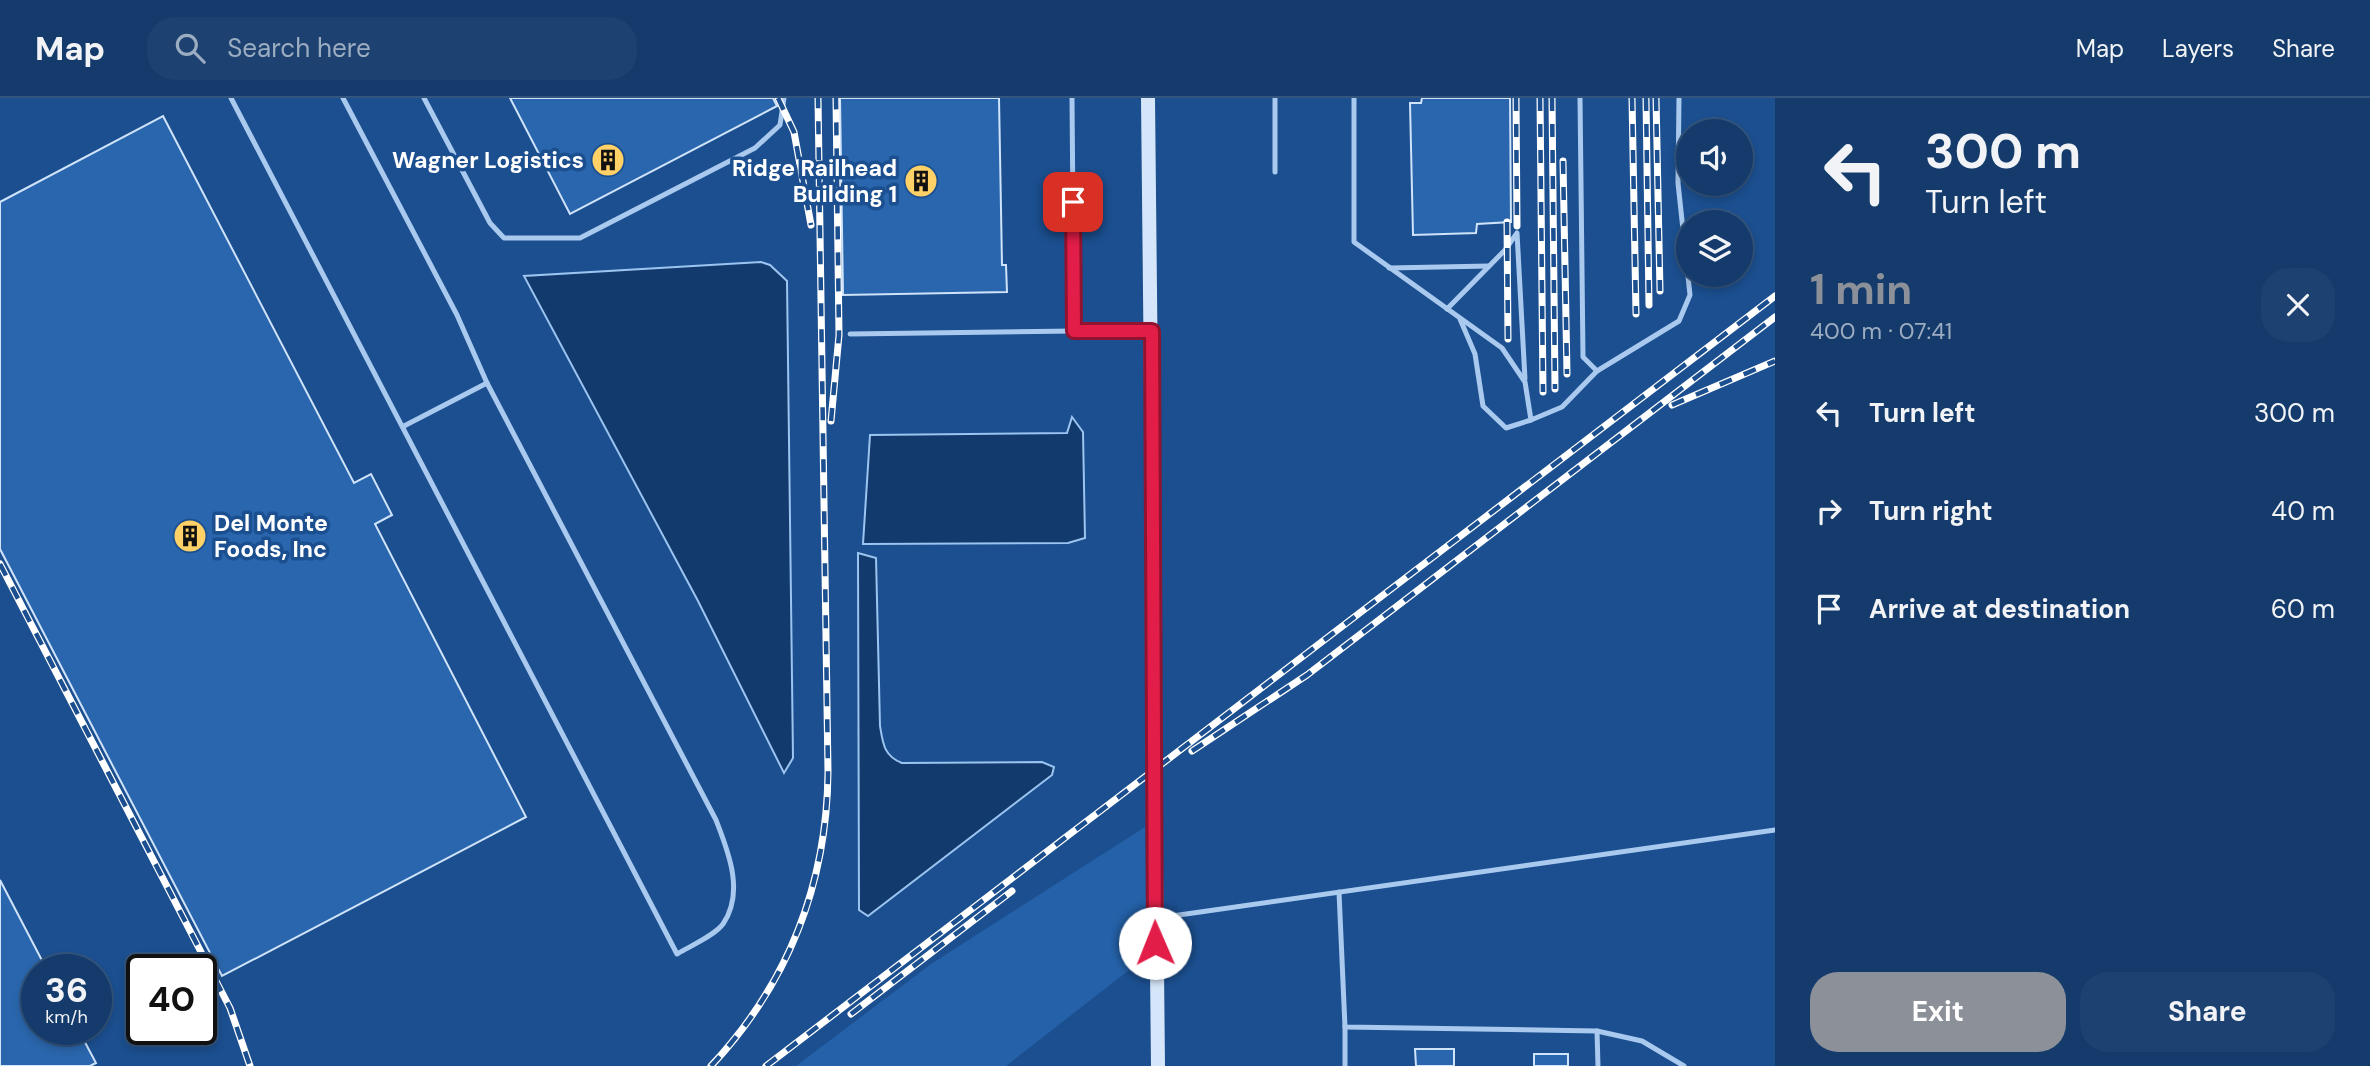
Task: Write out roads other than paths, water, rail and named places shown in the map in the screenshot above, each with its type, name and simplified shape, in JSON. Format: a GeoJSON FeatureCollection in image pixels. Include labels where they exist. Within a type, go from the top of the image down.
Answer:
{"type":"FeatureCollection","features":[{"type":"Feature","properties":{"kind":"street"},"geometry":{"type":"LineString","coordinates":[[1148,98],[1157,1066]]}},
{"type":"Feature","properties":{"kind":"lane"},"geometry":{"type":"LineString","coordinates":[[231,98],[677,954],[722,925],[731,900],[734,868],[716,820],[487,383],[457,315],[343,98]]}},
{"type":"Feature","properties":{"kind":"lane"},"geometry":{"type":"LineString","coordinates":[[424,98],[490,223],[504,238],[580,238],[755,148],[780,125],[784,98]]}},
{"type":"Feature","properties":{"kind":"lane"},"geometry":{"type":"LineString","coordinates":[[1072,98],[1074,331]]}},
{"type":"Feature","properties":{"kind":"lane"},"geometry":{"type":"LineString","coordinates":[[1275,98],[1275,172]]}},
{"type":"Feature","properties":{"kind":"lane"},"geometry":{"type":"LineString","coordinates":[[1354,98],[1354,242],[1502,348],[1525,382]]}},
{"type":"Feature","properties":{"kind":"lane"},"geometry":{"type":"LineString","coordinates":[[1580,98],[1583,358],[1597,370]]}},
{"type":"Feature","properties":{"kind":"lane"},"geometry":{"type":"LineString","coordinates":[[1460,319],[1475,354],[1483,406],[1506,428],[1562,408],[1597,370],[1679,321],[1690,295],[1678,183],[1679,98]]}},
{"type":"Feature","properties":{"kind":"lane"},"geometry":{"type":"LineString","coordinates":[[1447,309],[1517,233],[1525,382],[1531,420]]}},
{"type":"Feature","properties":{"kind":"lane"},"geometry":{"type":"LineString","coordinates":[[1389,268],[1489,266]]}},
{"type":"Feature","properties":{"kind":"lane"},"geometry":{"type":"LineString","coordinates":[[850,334],[1152,331]]}},
{"type":"Feature","properties":{"kind":"lane"},"geometry":{"type":"LineString","coordinates":[[404,426],[487,383]]}},
{"type":"Feature","properties":{"kind":"lane"},"geometry":{"type":"LineString","coordinates":[[1155,918],[1775,831]]}},
{"type":"Feature","properties":{"kind":"lane"},"geometry":{"type":"LineString","coordinates":[[1339,892],[1345,1066]]}},
{"type":"Feature","properties":{"kind":"lane"},"geometry":{"type":"LineString","coordinates":[[1345,1026],[1597,1031],[1642,1041],[1684,1066]]}},
{"type":"Feature","properties":{"kind":"lane"},"geometry":{"type":"LineString","coordinates":[[1597,1031],[1598,1066]]}},
{"type":"Feature","properties":{"kind":"railway"},"geometry":{"type":"LineString","coordinates":[[778,98],[794,132],[811,225]]}},
{"type":"Feature","properties":{"kind":"railway"},"geometry":{"type":"LineString","coordinates":[[711,1066],[762,1001],[782,966],[811,893],[826,813],[828,772],[818,98]]}},
{"type":"Feature","properties":{"kind":"railway"},"geometry":{"type":"LineString","coordinates":[[831,421],[839,335],[836,98]]}},
{"type":"Feature","properties":{"kind":"railway"},"geometry":{"type":"LineString","coordinates":[[1516,98],[1517,226]]}},
{"type":"Feature","properties":{"kind":"railway"},"geometry":{"type":"LineString","coordinates":[[1540,98],[1543,392]]}},
{"type":"Feature","properties":{"kind":"railway"},"geometry":{"type":"LineString","coordinates":[[1552,98],[1555,389]]}},
{"type":"Feature","properties":{"kind":"railway"},"geometry":{"type":"LineString","coordinates":[[1632,98],[1636,314]]}},
{"type":"Feature","properties":{"kind":"railway"},"geometry":{"type":"LineString","coordinates":[[1646,98],[1649,305]]}},
{"type":"Feature","properties":{"kind":"railway"},"geometry":{"type":"LineString","coordinates":[[1656,98],[1660,291]]}},
{"type":"Feature","properties":{"kind":"railway"},"geometry":{"type":"LineString","coordinates":[[1563,161],[1567,374]]}},
{"type":"Feature","properties":{"kind":"railway"},"geometry":{"type":"LineString","coordinates":[[1507,222],[1508,339]]}},
{"type":"Feature","properties":{"kind":"railway"},"geometry":{"type":"LineString","coordinates":[[766,1066],[1775,296]]}},
{"type":"Feature","properties":{"kind":"railway"},"geometry":{"type":"LineString","coordinates":[[1192,751],[1307,675],[1775,317]]}},
{"type":"Feature","properties":{"kind":"railway"},"geometry":{"type":"LineString","coordinates":[[1672,405],[1775,361]]}},
{"type":"Feature","properties":{"kind":"railway"},"geometry":{"type":"LineString","coordinates":[[0,564],[230,1008],[250,1066]]}},
{"type":"Feature","properties":{"kind":"railway"},"geometry":{"type":"LineString","coordinates":[[851,1014],[1012,891]]}},
{"type":"Feature","properties":{"kind":"place","name":"Wagner Logistics"},"geometry":{"type":"Point","coordinates":[608,160]}},
{"type":"Feature","properties":{"kind":"place","name":"Ridge Railhead Building 1"},"geometry":{"type":"Point","coordinates":[921,181]}},
{"type":"Feature","properties":{"kind":"place","name":"Del Monte Foods, Inc"},"geometry":{"type":"Point","coordinates":[190,536]}}]}
